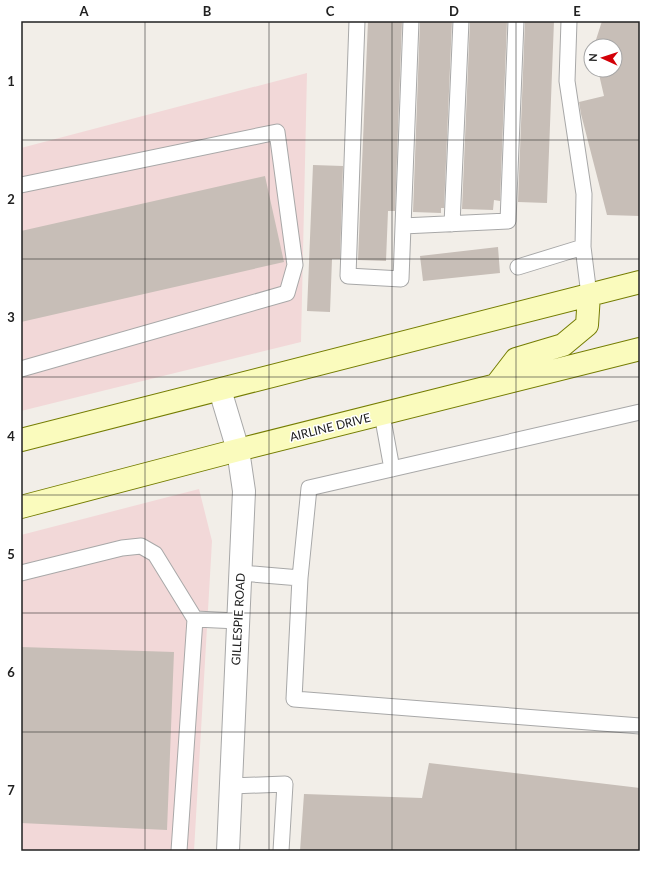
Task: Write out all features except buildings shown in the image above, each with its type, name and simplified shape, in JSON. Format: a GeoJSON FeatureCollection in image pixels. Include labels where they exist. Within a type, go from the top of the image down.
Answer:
{"type":"FeatureCollection","features":[{"type":"Feature","properties":{"kind":"main road"},"geometry":{"type":"LineString","coordinates":[[21,440],[640,282]]}},
{"type":"Feature","properties":{"kind":"main road"},"geometry":{"type":"LineString","coordinates":[[496,385],[516,359],[563,345],[587,325],[589,295]]}},
{"type":"Feature","properties":{"kind":"main road","name":"AIRLINE DRIVE"},"geometry":{"type":"LineString","coordinates":[[21,507],[238,450],[640,349]]}},
{"type":"Feature","properties":{"kind":"street","name":"GILLESPIE ROAD"},"geometry":{"type":"LineString","coordinates":[[220,390],[238,450],[244,491],[228,851]]}},
{"type":"Feature","properties":{"kind":"lane"},"geometry":{"type":"LineString","coordinates":[[357,21],[348,276],[401,279],[411,21]]}},
{"type":"Feature","properties":{"kind":"lane"},"geometry":{"type":"LineString","coordinates":[[452,224],[461,21]]}},
{"type":"Feature","properties":{"kind":"lane"},"geometry":{"type":"LineString","coordinates":[[403,226],[508,221],[516,21]]}},
{"type":"Feature","properties":{"kind":"lane"},"geometry":{"type":"LineString","coordinates":[[569,21],[567,81],[584,194],[583,247],[589,295]]}},
{"type":"Feature","properties":{"kind":"lane"},"geometry":{"type":"LineString","coordinates":[[21,185],[277,132],[295,266],[287,293],[21,369]]}},
{"type":"Feature","properties":{"kind":"lane"},"geometry":{"type":"LineString","coordinates":[[518,266],[583,247]]}},
{"type":"Feature","properties":{"kind":"lane"},"geometry":{"type":"LineString","coordinates":[[640,412],[309,488],[300,578],[294,699],[640,726]]}},
{"type":"Feature","properties":{"kind":"lane"},"geometry":{"type":"LineString","coordinates":[[382,414],[392,469]]}},
{"type":"Feature","properties":{"kind":"lane"},"geometry":{"type":"LineString","coordinates":[[21,573],[122,548],[141,546],[155,554],[195,619],[179,851]]}},
{"type":"Feature","properties":{"kind":"lane"},"geometry":{"type":"LineString","coordinates":[[241,572],[300,578]]}},
{"type":"Feature","properties":{"kind":"lane"},"geometry":{"type":"LineString","coordinates":[[195,619],[238,621]]}},
{"type":"Feature","properties":{"kind":"lane"},"geometry":{"type":"LineString","coordinates":[[231,786],[285,784],[281,851]]}},
{"type":"Feature","properties":{"kind":"shaded area"},"geometry":{"type":"Polygon","coordinates":[[[307,73],[301,342],[21,411],[21,148],[307,73]]]}},
{"type":"Feature","properties":{"kind":"shaded area"},"geometry":{"type":"Polygon","coordinates":[[[199,489],[212,541],[194,851],[21,851],[21,535],[199,489]]]}}]}
